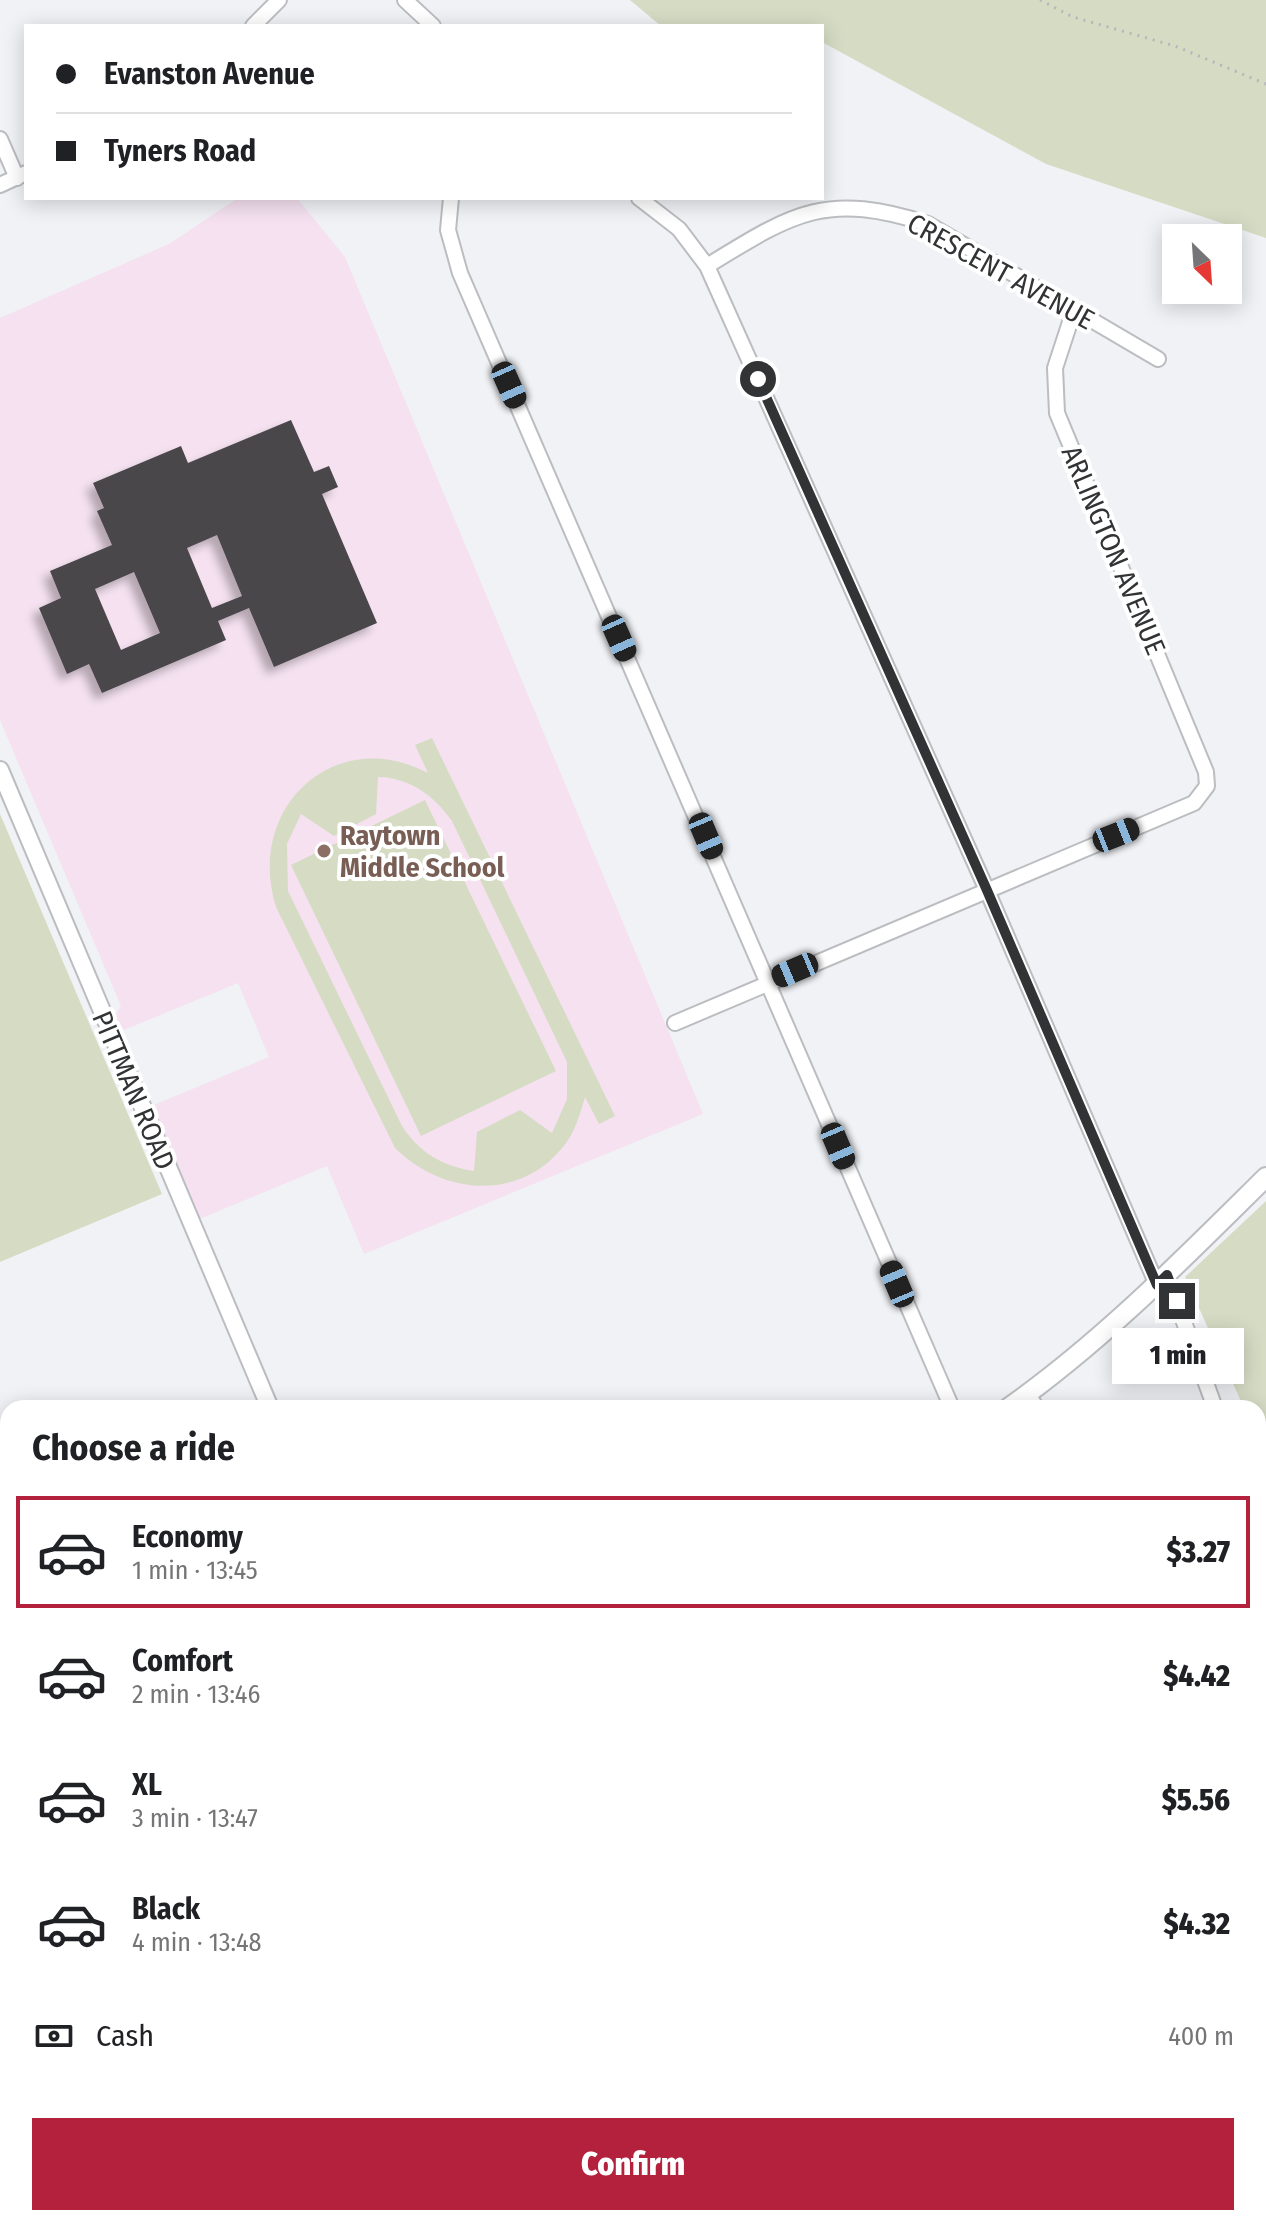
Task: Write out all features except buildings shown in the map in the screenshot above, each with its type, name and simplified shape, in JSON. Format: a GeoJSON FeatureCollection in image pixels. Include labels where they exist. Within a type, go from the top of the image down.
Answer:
{"type":"FeatureCollection","features":[{"type":"Feature","properties":{"kind":"main road"},"geometry":{"type":"LineString","coordinates":[[1036,1400],[1065,1368],[1162,1280],[1266,1177]]}},
{"type":"Feature","properties":{"kind":"street"},"geometry":{"type":"LineString","coordinates":[[255,24],[279,0]]}},
{"type":"Feature","properties":{"kind":"street"},"geometry":{"type":"LineString","coordinates":[[405,0],[431,24]]}},
{"type":"Feature","properties":{"kind":"street"},"geometry":{"type":"LineString","coordinates":[[0,139],[22,176],[0,185]]}},
{"type":"Feature","properties":{"kind":"street"},"geometry":{"type":"LineString","coordinates":[[451,200],[448,230],[460,273],[949,1400]]}},
{"type":"Feature","properties":{"kind":"street"},"geometry":{"type":"LineString","coordinates":[[642,200],[679,229],[707,266],[1162,1280],[1212,1400]]}},
{"type":"Feature","properties":{"kind":"street","name":"CRESCENT AVENUE"},"geometry":{"type":"LineString","coordinates":[[707,266],[773,227],[820,208],[861,207],[928,224],[1158,359]]}},
{"type":"Feature","properties":{"kind":"street","name":"ARLINGTON AVENUE"},"geometry":{"type":"LineString","coordinates":[[986,888],[1194,803],[1207,786],[1206,772],[1057,413],[1055,368],[1074,310]]}},
{"type":"Feature","properties":{"kind":"street","name":"PITTMAN ROAD"},"geometry":{"type":"LineString","coordinates":[[0,770],[267,1400]]}},
{"type":"Feature","properties":{"kind":"street"},"geometry":{"type":"LineString","coordinates":[[675,1023],[986,888]]}},
{"type":"Feature","properties":{"kind":"path"},"geometry":{"type":"LineString","coordinates":[[1040,0],[1073,17],[1175,46],[1266,84]]}},
{"type":"Feature","properties":{"kind":"shaded area","name":"Raytown Middle School"},"geometry":{"type":"Polygon","coordinates":[[[235,200],[299,200],[345,257],[703,1114],[364,1254],[327,1166],[197,1220],[149,1107],[269,1057],[238,983],[119,1032],[115,1015],[121,1006],[0,720],[0,318],[169,244],[235,200]]]}},
{"type":"Feature","properties":{"kind":"green space"},"geometry":{"type":"Polygon","coordinates":[[[630,0],[1266,0],[1266,238],[1242,230],[1242,224],[1224,224],[1046,164],[824,43],[824,24],[659,24],[630,0]]]}},
{"type":"Feature","properties":{"kind":"green space"},"geometry":{"type":"Polygon","coordinates":[[[432,738],[615,1116],[599,1124],[585,1097],[574,1130],[563,1147],[545,1165],[524,1177],[502,1184],[479,1186],[457,1183],[434,1175],[395,1148],[276,907],[270,871],[273,837],[286,808],[305,784],[330,768],[360,759],[393,761],[428,773],[415,745],[432,738]],[[378,777],[376,814],[334,836],[301,814],[287,844],[288,891],[402,1126],[416,1144],[433,1157],[474,1171],[477,1132],[520,1110],[552,1133],[567,1099],[567,1062],[452,821],[429,796],[411,785],[378,777]]]}},
{"type":"Feature","properties":{"kind":"green space"},"geometry":{"type":"Polygon","coordinates":[[[425,800],[556,1071],[421,1136],[291,865],[425,800]]]}},
{"type":"Feature","properties":{"kind":"green space"},"geometry":{"type":"Polygon","coordinates":[[[0,814],[162,1194],[0,1262],[0,814]]]}},
{"type":"Feature","properties":{"kind":"green space"},"geometry":{"type":"Polygon","coordinates":[[[1266,1201],[1266,1400],[1240,1400],[1185,1277],[1266,1201]]]}},
{"type":"Feature","properties":{"kind":"place","name":"Raytown Middle School"},"geometry":{"type":"Point","coordinates":[324,851]}},
{"type":"Feature","properties":{"kind":"route"},"geometry":{"type":"LineString","coordinates":[[758,379],[986,888],[1157,1285],[1167,1275],[1177,1301]]}}]}
